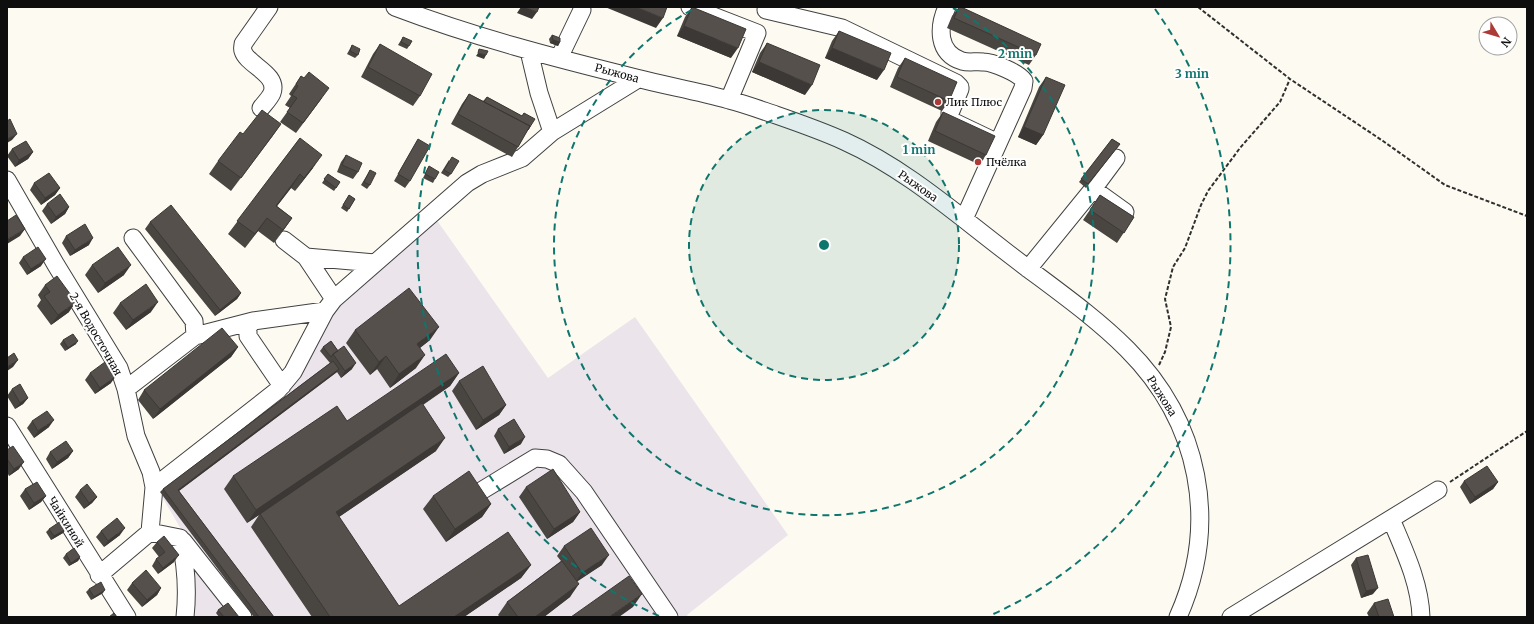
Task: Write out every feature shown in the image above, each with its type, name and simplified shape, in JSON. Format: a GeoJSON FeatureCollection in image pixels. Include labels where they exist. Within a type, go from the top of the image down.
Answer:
{"type":"FeatureCollection","features":[{"type":"Feature","properties":{"kind":"street"},"geometry":{"type":"LineString","coordinates":[[261,108],[272,93],[273,84],[268,77],[246,56],[243,51],[243,44],[269,7]]}},
{"type":"Feature","properties":{"kind":"street","name":"Рыжова"},"geometry":{"type":"LineString","coordinates":[[395,7],[477,36],[529,51],[638,79],[729,100],[805,125],[846,142],[893,168],[924,189],[1100,324],[1128,350],[1152,378],[1181,427],[1193,464],[1197,482],[1199,523],[1197,560],[1190,586],[1178,617]]}},
{"type":"Feature","properties":{"kind":"street"},"geometry":{"type":"LineString","coordinates":[[690,7],[757,33]]}},
{"type":"Feature","properties":{"kind":"street"},"geometry":{"type":"LineString","coordinates":[[947,7],[941,23],[941,37],[943,44],[951,54],[964,62],[993,63],[1019,76],[1024,81],[1023,88],[964,219]]}},
{"type":"Feature","properties":{"kind":"street"},"geometry":{"type":"LineString","coordinates":[[559,58],[580,8]]}},
{"type":"Feature","properties":{"kind":"street"},"geometry":{"type":"LineString","coordinates":[[729,100],[767,8],[842,28],[956,83],[960,89],[950,113],[950,119],[998,143]]}},
{"type":"Feature","properties":{"kind":"street"},"geometry":{"type":"LineString","coordinates":[[529,51],[539,93],[552,132]]}},
{"type":"Feature","properties":{"kind":"street"},"geometry":{"type":"LineString","coordinates":[[154,488],[278,390],[293,372],[330,305],[375,262],[467,183],[482,174],[522,158],[552,132],[638,79]]}},
{"type":"Feature","properties":{"kind":"street"},"geometry":{"type":"LineString","coordinates":[[1028,269],[1093,189],[1116,158]]}},
{"type":"Feature","properties":{"kind":"street","name":"2-я Водосточная"},"geometry":{"type":"LineString","coordinates":[[7,180],[56,265],[119,368],[126,389],[136,436],[151,472],[154,488],[150,532]]}},
{"type":"Feature","properties":{"kind":"street"},"geometry":{"type":"LineString","coordinates":[[1093,189],[1133,218]]}},
{"type":"Feature","properties":{"kind":"street"},"geometry":{"type":"LineString","coordinates":[[133,238],[194,320],[195,336]]}},
{"type":"Feature","properties":{"kind":"street"},"geometry":{"type":"LineString","coordinates":[[284,240],[306,257],[330,305]]}},
{"type":"Feature","properties":{"kind":"street"},"geometry":{"type":"LineString","coordinates":[[306,257],[375,262]]}},
{"type":"Feature","properties":{"kind":"street"},"geometry":{"type":"LineString","coordinates":[[126,389],[195,336],[254,321],[330,305]]}},
{"type":"Feature","properties":{"kind":"street"},"geometry":{"type":"LineString","coordinates":[[254,321],[248,327],[248,336],[282,386]]}},
{"type":"Feature","properties":{"kind":"street","name":"Чайкиной"},"geometry":{"type":"LineString","coordinates":[[7,426],[99,575],[127,617]]}},
{"type":"Feature","properties":{"kind":"street"},"geometry":{"type":"LineString","coordinates":[[481,491],[535,458],[547,459],[559,464],[584,492],[669,617]]}},
{"type":"Feature","properties":{"kind":"street"},"geometry":{"type":"LineString","coordinates":[[1231,617],[1438,490]]}},
{"type":"Feature","properties":{"kind":"street"},"geometry":{"type":"LineString","coordinates":[[1391,519],[1410,567],[1421,608],[1421,617]]}},
{"type":"Feature","properties":{"kind":"street"},"geometry":{"type":"LineString","coordinates":[[99,575],[150,532],[180,538],[243,617]]}},
{"type":"Feature","properties":{"kind":"street"},"geometry":{"type":"LineString","coordinates":[[180,538],[185,559],[187,584],[185,617]]}},
{"type":"Feature","properties":{"kind":"path"},"geometry":{"type":"LineString","coordinates":[[1198,7],[1290,79],[1383,141],[1445,185],[1527,216]]}},
{"type":"Feature","properties":{"kind":"path"},"geometry":{"type":"LineString","coordinates":[[1152,378],[1164,352],[1171,327],[1165,298],[1173,267],[1185,248],[1204,198],[1240,148],[1280,102],[1290,79]]}},
{"type":"Feature","properties":{"kind":"path"},"geometry":{"type":"LineString","coordinates":[[1438,490],[1527,431]]}},
{"type":"Feature","properties":{"kind":"shaded area"},"geometry":{"type":"Polygon","coordinates":[[[436,219],[548,378],[635,317],[788,535],[687,615],[688,617],[194,617],[191,614],[185,536],[158,490],[282,391],[329,314],[436,219]]]}},
{"type":"Feature","properties":{"kind":"building"},"geometry":{"type":"Polygon","coordinates":[[[524,7],[539,7],[537,12],[524,7]]]}},
{"type":"Feature","properties":{"kind":"building"},"geometry":{"type":"Polygon","coordinates":[[[636,7],[667,7],[663,18],[636,7]]]}},
{"type":"Feature","properties":{"kind":"building"},"geometry":{"type":"Polygon","coordinates":[[[692,7],[746,29],[738,48],[684,26],[692,7]]]}},
{"type":"Feature","properties":{"kind":"building"},"geometry":{"type":"Polygon","coordinates":[[[959,7],[1041,44],[1036,55],[954,18],[959,7]]]}},
{"type":"Feature","properties":{"kind":"building"},"geometry":{"type":"Polygon","coordinates":[[[839,31],[891,53],[884,70],[832,48],[839,31]]]}},
{"type":"Feature","properties":{"kind":"building"},"geometry":{"type":"Polygon","coordinates":[[[552,35],[560,38],[560,42],[553,40],[552,35]]]}},
{"type":"Feature","properties":{"kind":"building"},"geometry":{"type":"Polygon","coordinates":[[[403,37],[412,41],[409,46],[401,42],[403,37]]]}},
{"type":"Feature","properties":{"kind":"building"},"geometry":{"type":"Polygon","coordinates":[[[767,43],[820,65],[812,85],[759,62],[767,43]]]}},
{"type":"Feature","properties":{"kind":"building"},"geometry":{"type":"Polygon","coordinates":[[[380,44],[432,74],[420,96],[368,67],[380,44]]]}},
{"type":"Feature","properties":{"kind":"building"},"geometry":{"type":"Polygon","coordinates":[[[352,45],[360,49],[358,55],[350,51],[352,45]]]}},
{"type":"Feature","properties":{"kind":"building"},"geometry":{"type":"Polygon","coordinates":[[[479,49],[488,51],[486,55],[478,53],[479,49]]]}},
{"type":"Feature","properties":{"kind":"building"},"geometry":{"type":"Polygon","coordinates":[[[905,58],[957,82],[949,101],[897,77],[905,58]]]}},
{"type":"Feature","properties":{"kind":"building"},"geometry":{"type":"Polygon","coordinates":[[[309,72],[329,88],[303,123],[287,112],[297,98],[292,95],[298,86],[296,84],[301,76],[304,78],[309,72]]]}},
{"type":"Feature","properties":{"kind":"building"},"geometry":{"type":"Polygon","coordinates":[[[1046,77],[1065,85],[1043,135],[1024,127],[1046,77]]]}},
{"type":"Feature","properties":{"kind":"building"},"geometry":{"type":"Polygon","coordinates":[[[469,94],[530,126],[518,147],[458,114],[469,94]]]}},
{"type":"Feature","properties":{"kind":"building"},"geometry":{"type":"Polygon","coordinates":[[[487,97],[522,116],[524,113],[535,119],[528,130],[530,126],[484,102],[487,97]]]}},
{"type":"Feature","properties":{"kind":"building"},"geometry":{"type":"Polygon","coordinates":[[[262,110],[281,124],[241,178],[218,161],[240,132],[243,134],[262,110]]]}},
{"type":"Feature","properties":{"kind":"building"},"geometry":{"type":"Polygon","coordinates":[[[943,112],[995,136],[986,155],[935,131],[943,112]]]}},
{"type":"Feature","properties":{"kind":"building"},"geometry":{"type":"Polygon","coordinates":[[[10,119],[17,134],[7,139],[7,121],[10,119]]]}},
{"type":"Feature","properties":{"kind":"building"},"geometry":{"type":"Polygon","coordinates":[[[300,138],[322,155],[304,178],[300,174],[276,206],[292,218],[283,230],[267,218],[255,234],[237,221],[300,138]]]}},
{"type":"Feature","properties":{"kind":"building"},"geometry":{"type":"Polygon","coordinates":[[[418,139],[430,146],[410,181],[398,174],[418,139]]]}},
{"type":"Feature","properties":{"kind":"building"},"geometry":{"type":"Polygon","coordinates":[[[1112,139],[1120,144],[1088,184],[1081,179],[1112,139]]]}},
{"type":"Feature","properties":{"kind":"building"},"geometry":{"type":"Polygon","coordinates":[[[26,141],[33,152],[19,160],[12,149],[26,141]]]}},
{"type":"Feature","properties":{"kind":"building"},"geometry":{"type":"Polygon","coordinates":[[[346,155],[362,163],[358,172],[342,165],[346,155]]]}},
{"type":"Feature","properties":{"kind":"building"},"geometry":{"type":"Polygon","coordinates":[[[452,157],[459,161],[451,174],[444,170],[452,157]]]}},
{"type":"Feature","properties":{"kind":"building"},"geometry":{"type":"Polygon","coordinates":[[[429,166],[439,172],[435,179],[425,174],[429,166]]]}},
{"type":"Feature","properties":{"kind":"building"},"geometry":{"type":"Polygon","coordinates":[[[370,170],[376,173],[370,185],[364,182],[370,170]]]}},
{"type":"Feature","properties":{"kind":"building"},"geometry":{"type":"Polygon","coordinates":[[[49,173],[60,188],[45,198],[34,183],[49,173]]]}},
{"type":"Feature","properties":{"kind":"building"},"geometry":{"type":"Polygon","coordinates":[[[328,174],[340,182],[336,188],[324,179],[328,174]]]}},
{"type":"Feature","properties":{"kind":"building"},"geometry":{"type":"Polygon","coordinates":[[[60,194],[69,207],[56,217],[47,204],[60,194]]]}},
{"type":"Feature","properties":{"kind":"building"},"geometry":{"type":"Polygon","coordinates":[[[349,195],[355,199],[349,209],[343,205],[349,195]]]}},
{"type":"Feature","properties":{"kind":"building"},"geometry":{"type":"Polygon","coordinates":[[[1100,195],[1134,217],[1124,233],[1090,210],[1100,195]]]}},
{"type":"Feature","properties":{"kind":"building"},"geometry":{"type":"Polygon","coordinates":[[[171,205],[241,293],[220,310],[150,222],[171,205]]]}},
{"type":"Feature","properties":{"kind":"building"},"geometry":{"type":"Polygon","coordinates":[[[16,215],[25,229],[8,239],[7,221],[16,215]]]}},
{"type":"Feature","properties":{"kind":"building"},"geometry":{"type":"Polygon","coordinates":[[[85,224],[93,238],[75,250],[66,236],[85,224]]]}},
{"type":"Feature","properties":{"kind":"building"},"geometry":{"type":"Polygon","coordinates":[[[38,247],[46,259],[31,269],[23,257],[38,247]]]}},
{"type":"Feature","properties":{"kind":"building"},"geometry":{"type":"Polygon","coordinates":[[[118,247],[131,265],[105,283],[92,265],[118,247]]]}},
{"type":"Feature","properties":{"kind":"building"},"geometry":{"type":"Polygon","coordinates":[[[57,276],[76,302],[58,315],[44,296],[50,292],[45,285],[57,276]]]}},
{"type":"Feature","properties":{"kind":"building"},"geometry":{"type":"Polygon","coordinates":[[[146,284],[158,302],[133,320],[120,303],[146,284]]]}},
{"type":"Feature","properties":{"kind":"building"},"geometry":{"type":"Polygon","coordinates":[[[409,288],[439,327],[417,344],[425,355],[399,374],[386,356],[379,362],[355,330],[409,288]]]}},
{"type":"Feature","properties":{"kind":"building"},"geometry":{"type":"Polygon","coordinates":[[[222,328],[238,347],[160,409],[144,390],[222,328]]]}},
{"type":"Feature","properties":{"kind":"building"},"geometry":{"type":"Polygon","coordinates":[[[73,334],[78,341],[68,348],[63,340],[73,334]]]}},
{"type":"Feature","properties":{"kind":"building"},"geometry":{"type":"Polygon","coordinates":[[[331,341],[338,351],[331,357],[323,347],[331,341]]]}},
{"type":"Feature","properties":{"kind":"building"},"geometry":{"type":"Polygon","coordinates":[[[344,346],[356,363],[345,371],[333,354],[344,346]]]}},
{"type":"Feature","properties":{"kind":"building"},"geometry":{"type":"Polygon","coordinates":[[[14,353],[18,360],[7,367],[7,358],[14,353]]]}},
{"type":"Feature","properties":{"kind":"building"},"geometry":{"type":"Polygon","coordinates":[[[446,354],[459,373],[256,510],[233,476],[337,406],[347,421],[446,354]]]}},
{"type":"Feature","properties":{"kind":"building"},"geometry":{"type":"Polygon","coordinates":[[[333,361],[339,369],[178,490],[274,617],[259,617],[163,489],[333,361]]]}},
{"type":"Feature","properties":{"kind":"building"},"geometry":{"type":"Polygon","coordinates":[[[105,362],[116,376],[100,388],[90,373],[105,362]]]}},
{"type":"Feature","properties":{"kind":"building"},"geometry":{"type":"Polygon","coordinates":[[[483,366],[506,405],[483,420],[459,381],[483,366]]]}},
{"type":"Feature","properties":{"kind":"building"},"geometry":{"type":"Polygon","coordinates":[[[20,384],[28,398],[20,403],[12,389],[20,384]]]}},
{"type":"Feature","properties":{"kind":"building"},"geometry":{"type":"Polygon","coordinates":[[[422,403],[445,438],[336,512],[399,606],[508,532],[531,565],[454,617],[330,617],[260,514],[422,403]]]}},
{"type":"Feature","properties":{"kind":"building"},"geometry":{"type":"Polygon","coordinates":[[[47,411],[54,420],[38,431],[32,421],[47,411]]]}},
{"type":"Feature","properties":{"kind":"building"},"geometry":{"type":"Polygon","coordinates":[[[514,419],[525,437],[509,447],[498,429],[514,419]]]}},
{"type":"Feature","properties":{"kind":"building"},"geometry":{"type":"Polygon","coordinates":[[[66,441],[73,451],[57,462],[50,452],[66,441]]]}},
{"type":"Feature","properties":{"kind":"building"},"geometry":{"type":"Polygon","coordinates":[[[13,446],[24,462],[14,469],[7,459],[7,450],[13,446]]]}},
{"type":"Feature","properties":{"kind":"building"},"geometry":{"type":"Polygon","coordinates":[[[1487,466],[1498,482],[1475,497],[1464,481],[1487,466]]]}},
{"type":"Feature","properties":{"kind":"building"},"geometry":{"type":"Polygon","coordinates":[[[553,469],[580,512],[554,529],[526,487],[553,469]]]}},
{"type":"Feature","properties":{"kind":"building"},"geometry":{"type":"Polygon","coordinates":[[[469,471],[491,504],[455,529],[433,496],[469,471]]]}},
{"type":"Feature","properties":{"kind":"building"},"geometry":{"type":"Polygon","coordinates":[[[37,482],[46,496],[34,503],[25,489],[37,482]]]}},
{"type":"Feature","properties":{"kind":"building"},"geometry":{"type":"Polygon","coordinates":[[[87,484],[97,497],[89,503],[80,490],[87,484]]]}},
{"type":"Feature","properties":{"kind":"building"},"geometry":{"type":"Polygon","coordinates":[[[117,518],[125,528],[108,541],[101,531],[117,518]]]}},
{"type":"Feature","properties":{"kind":"building"},"geometry":{"type":"Polygon","coordinates":[[[61,521],[66,529],[54,536],[49,529],[61,521]]]}},
{"type":"Feature","properties":{"kind":"building"},"geometry":{"type":"Polygon","coordinates":[[[591,528],[609,555],[582,573],[564,546],[591,528]]]}},
{"type":"Feature","properties":{"kind":"building"},"geometry":{"type":"Polygon","coordinates":[[[164,536],[179,555],[163,568],[156,559],[165,552],[157,542],[164,536]]]}},
{"type":"Feature","properties":{"kind":"building"},"geometry":{"type":"Polygon","coordinates":[[[74,548],[80,557],[71,563],[66,554],[74,548]]]}},
{"type":"Feature","properties":{"kind":"building"},"geometry":{"type":"Polygon","coordinates":[[[1368,555],[1378,588],[1366,591],[1356,558],[1368,555]]]}},
{"type":"Feature","properties":{"kind":"building"},"geometry":{"type":"Polygon","coordinates":[[[562,561],[579,584],[535,617],[518,617],[507,602],[562,561]]]}},
{"type":"Feature","properties":{"kind":"building"},"geometry":{"type":"Polygon","coordinates":[[[146,570],[161,588],[147,600],[132,583],[146,570]]]}},
{"type":"Feature","properties":{"kind":"building"},"geometry":{"type":"Polygon","coordinates":[[[629,576],[642,594],[609,617],[571,617],[629,576]]]}},
{"type":"Feature","properties":{"kind":"building"},"geometry":{"type":"Polygon","coordinates":[[[101,582],[105,590],[94,597],[89,589],[101,582]]]}},
{"type":"Feature","properties":{"kind":"building"},"geometry":{"type":"Polygon","coordinates":[[[1388,599],[1394,617],[1379,617],[1374,603],[1388,599]]]}},
{"type":"Feature","properties":{"kind":"building"},"geometry":{"type":"Polygon","coordinates":[[[228,603],[239,617],[224,617],[218,610],[228,603]]]}},
{"type":"Feature","properties":{"kind":"building"},"geometry":{"type":"Polygon","coordinates":[[[114,613],[117,617],[109,617],[114,613]]]}},
{"type":"Feature","properties":{"kind":"place","name":"Лик Плюс"},"geometry":{"type":"Point","coordinates":[938,102]}},
{"type":"Feature","properties":{"kind":"place","name":"Пчёлка"},"geometry":{"type":"Point","coordinates":[978,162]}}]}
